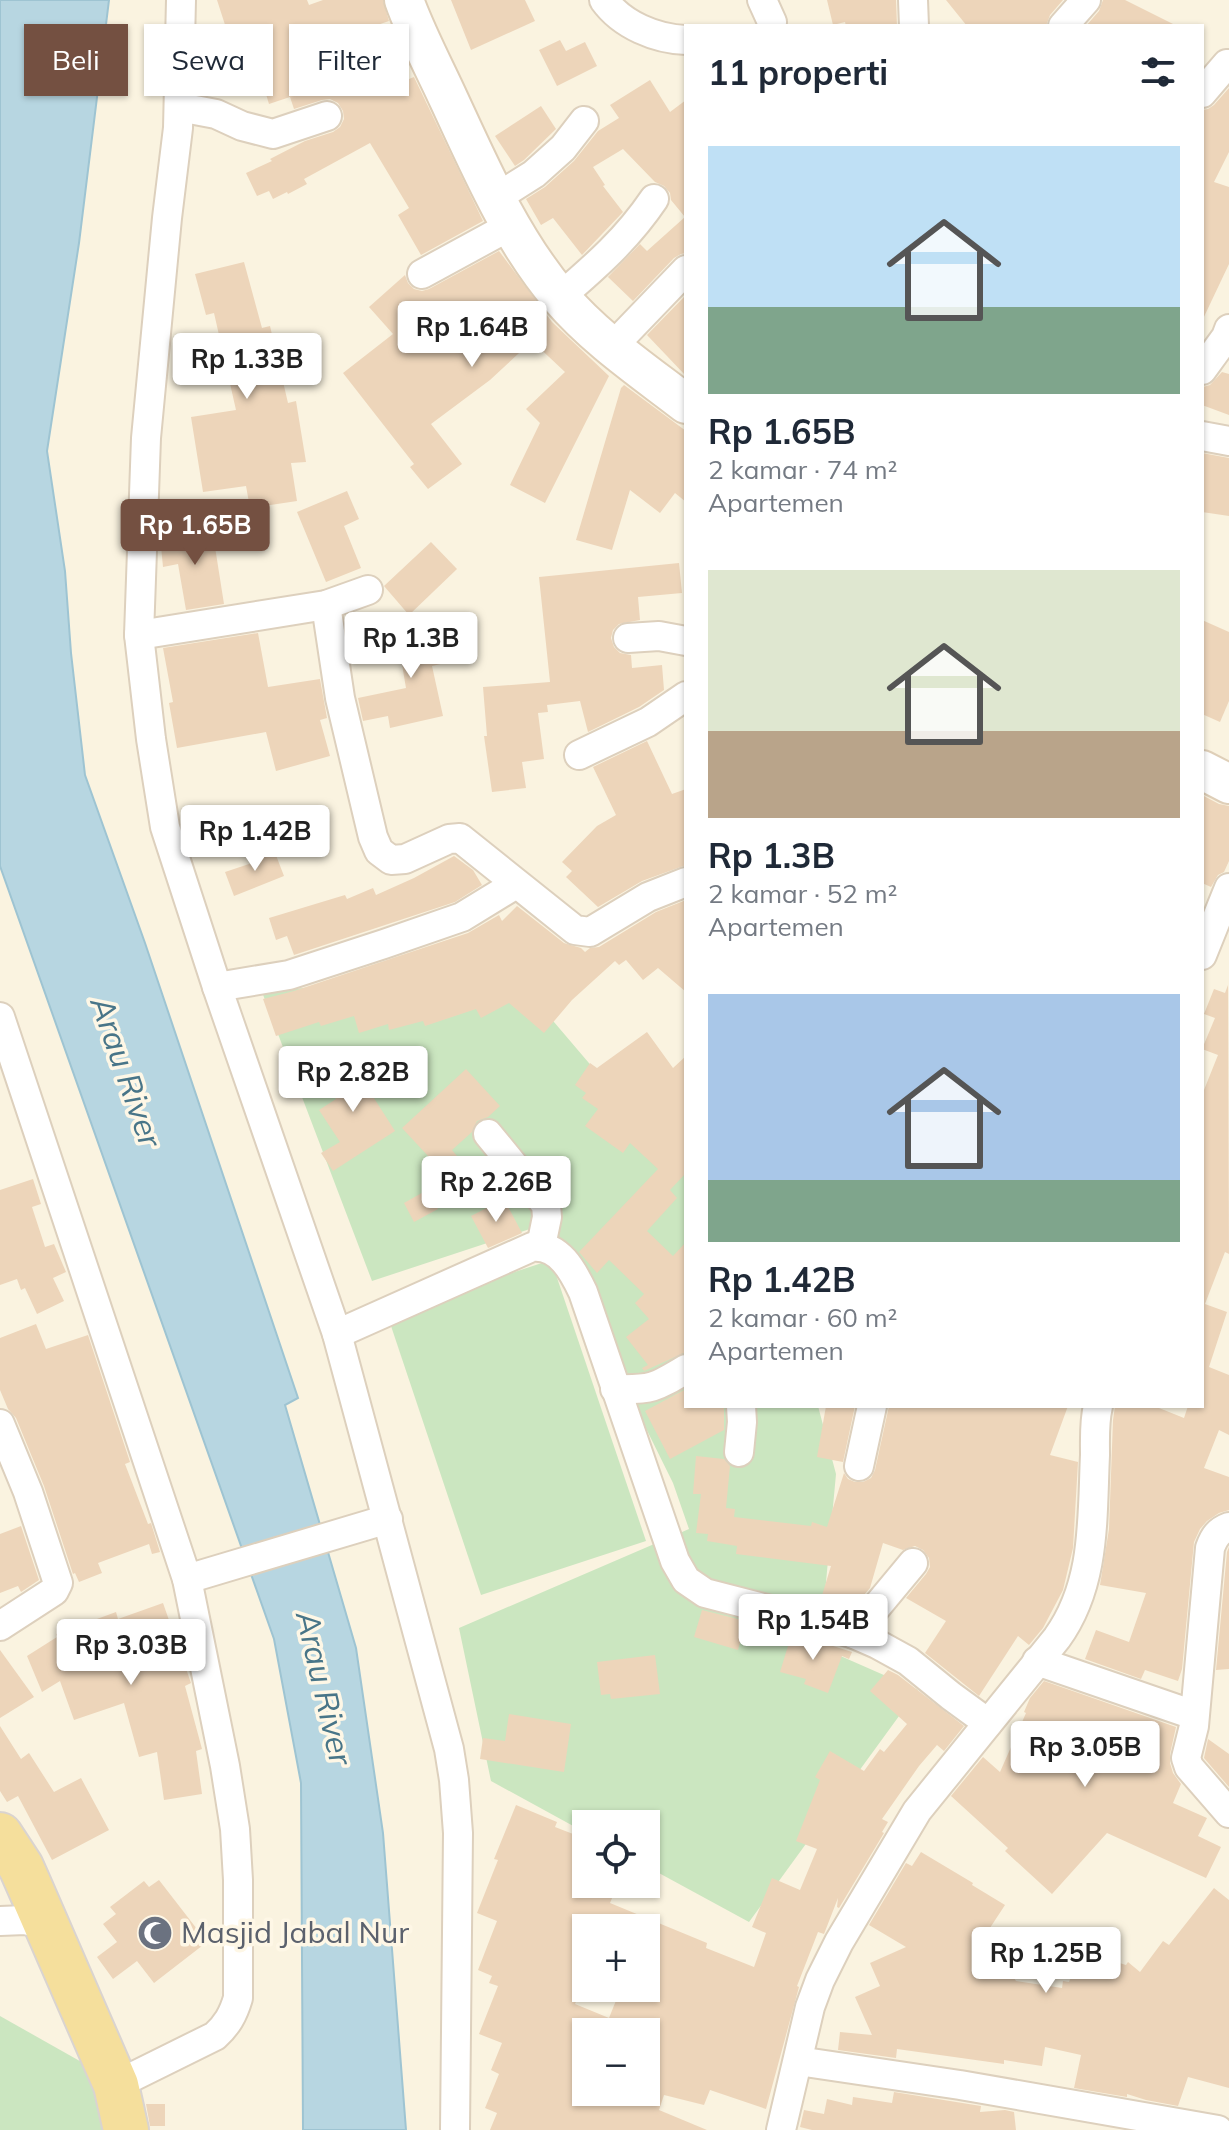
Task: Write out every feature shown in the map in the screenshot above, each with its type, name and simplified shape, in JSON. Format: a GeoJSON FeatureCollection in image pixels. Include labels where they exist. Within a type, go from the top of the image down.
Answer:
{"type":"FeatureCollection","features":[{"type":"Feature","properties":{"kind":"main road"},"geometry":{"type":"LineString","coordinates":[[404,0],[476,158],[532,261],[588,326],[684,402]]}},
{"type":"Feature","properties":{"kind":"main road"},"geometry":{"type":"LineString","coordinates":[[1204,771],[1229,784]]}},
{"type":"Feature","properties":{"kind":"main road"},"geometry":{"type":"LineString","coordinates":[[0,1835],[21,1867],[116,2085],[126,2130]]}},
{"type":"Feature","properties":{"kind":"street"},"geometry":{"type":"LineString","coordinates":[[181,0],[178,118],[146,438],[139,635],[151,739],[165,827],[337,1334],[441,1716],[455,1792],[458,1833],[455,2130]]}},
{"type":"Feature","properties":{"kind":"street"},"geometry":{"type":"LineString","coordinates":[[604,0],[626,21],[660,38],[684,40]]}},
{"type":"Feature","properties":{"kind":"street"},"geometry":{"type":"LineString","coordinates":[[913,0],[914,24]]}},
{"type":"Feature","properties":{"kind":"street"},"geometry":{"type":"LineString","coordinates":[[1065,24],[1086,0]]}},
{"type":"Feature","properties":{"kind":"street"},"geometry":{"type":"LineString","coordinates":[[1204,91],[1227,64]]}},
{"type":"Feature","properties":{"kind":"street"},"geometry":{"type":"LineString","coordinates":[[178,118],[216,114],[242,126],[273,134],[327,116]]}},
{"type":"Feature","properties":{"kind":"street"},"geometry":{"type":"LineString","coordinates":[[422,274],[503,212],[584,121]]}},
{"type":"Feature","properties":{"kind":"street"},"geometry":{"type":"LineString","coordinates":[[560,297],[613,250],[634,228],[654,199]]}},
{"type":"Feature","properties":{"kind":"street"},"geometry":{"type":"LineString","coordinates":[[612,347],[684,272]]}},
{"type":"Feature","properties":{"kind":"street"},"geometry":{"type":"LineString","coordinates":[[1204,367],[1229,329]]}},
{"type":"Feature","properties":{"kind":"street"},"geometry":{"type":"LineString","coordinates":[[1204,436],[1229,441]]}},
{"type":"Feature","properties":{"kind":"street"},"geometry":{"type":"LineString","coordinates":[[139,635],[326,605],[368,590]]}},
{"type":"Feature","properties":{"kind":"street"},"geometry":{"type":"LineString","coordinates":[[326,605],[340,698],[379,851],[391,860],[405,859],[449,839],[460,838],[575,930],[590,932],[648,897],[684,885]]}},
{"type":"Feature","properties":{"kind":"street"},"geometry":{"type":"LineString","coordinates":[[628,638],[659,636],[684,641]]}},
{"type":"Feature","properties":{"kind":"street"},"geometry":{"type":"LineString","coordinates":[[579,755],[648,722],[684,697]]}},
{"type":"Feature","properties":{"kind":"street"},"geometry":{"type":"LineString","coordinates":[[217,987],[289,975],[384,944],[462,917],[516,884]]}},
{"type":"Feature","properties":{"kind":"street"},"geometry":{"type":"LineString","coordinates":[[1204,950],[1229,888]]}},
{"type":"Feature","properties":{"kind":"street"},"geometry":{"type":"LineString","coordinates":[[0,1017],[187,1579],[235,1829],[238,1998],[233,2015],[215,2036],[116,2085]]}},
{"type":"Feature","properties":{"kind":"street"},"geometry":{"type":"LineString","coordinates":[[488,1134],[546,1205],[547,1217],[541,1246]]}},
{"type":"Feature","properties":{"kind":"street"},"geometry":{"type":"LineString","coordinates":[[337,1334],[532,1247],[550,1249],[562,1258],[579,1285],[675,1561],[686,1580],[705,1593],[792,1615],[877,1644],[908,1661],[988,1723]]}},
{"type":"Feature","properties":{"kind":"street"},"geometry":{"type":"LineString","coordinates":[[615,1389],[652,1388],[684,1370]]}},
{"type":"Feature","properties":{"kind":"street"},"geometry":{"type":"LineString","coordinates":[[739,1452],[741,1408]]}},
{"type":"Feature","properties":{"kind":"street"},"geometry":{"type":"LineString","coordinates":[[859,1466],[872,1408]]}},
{"type":"Feature","properties":{"kind":"street"},"geometry":{"type":"LineString","coordinates":[[781,2130],[814,1994],[839,1942],[917,1811],[1064,1628],[1086,1577],[1091,1547],[1098,1408]]}},
{"type":"Feature","properties":{"kind":"street"},"geometry":{"type":"LineString","coordinates":[[0,1424],[28,1492],[58,1583],[54,1591],[0,1626]]}},
{"type":"Feature","properties":{"kind":"street"},"geometry":{"type":"LineString","coordinates":[[187,1579],[388,1519]]}},
{"type":"Feature","properties":{"kind":"street"},"geometry":{"type":"LineString","coordinates":[[1229,1527],[1218,1533],[1210,1548],[1193,1730],[1187,1753],[1189,1767],[1229,1813]]}},
{"type":"Feature","properties":{"kind":"street"},"geometry":{"type":"LineString","coordinates":[[854,1634],[913,1563]]}},
{"type":"Feature","properties":{"kind":"street"},"geometry":{"type":"LineString","coordinates":[[1037,1661],[1194,1715]]}},
{"type":"Feature","properties":{"kind":"street"},"geometry":{"type":"LineString","coordinates":[[0,1921],[25,1920],[47,1925]]}},
{"type":"Feature","properties":{"kind":"street"},"geometry":{"type":"LineString","coordinates":[[798,2061],[960,2085],[1218,2130]]}},
{"type":"Feature","properties":{"kind":"green space"},"geometry":{"type":"Polygon","coordinates":[[[508,968],[684,1175],[684,1408],[819,1408],[836,1474],[820,1647],[918,1690],[749,1922],[660,1874],[660,1810],[572,1810],[572,1825],[491,1781],[459,1628],[689,1529],[673,1483],[545,1224],[372,1281],[262,992],[508,968]]]}},
{"type":"Feature","properties":{"kind":"green space"},"geometry":{"type":"Polygon","coordinates":[[[551,1260],[646,1541],[481,1595],[387,1314],[551,1260]]]}},
{"type":"Feature","properties":{"kind":"green space"},"geometry":{"type":"Polygon","coordinates":[[[0,2016],[101,2073],[103,2130],[0,2130],[0,2016]]]}},
{"type":"Feature","properties":{"kind":"water","name":"Arau River"},"geometry":{"type":"Polygon","coordinates":[[[0,0],[109,0],[106,24],[24,24],[24,96],[97,96],[79,243],[47,451],[65,571],[85,775],[145,943],[298,1398],[285,1405],[356,1648],[383,1833],[406,2130],[303,2130],[301,1783],[274,1639],[0,866],[0,0]]]}},
{"type":"Feature","properties":{"kind":"building"},"geometry":{"type":"Polygon","coordinates":[[[217,0],[307,0],[309,5],[323,0],[383,0],[389,21],[380,24],[289,24],[289,96],[409,96],[409,79],[414,77],[483,221],[421,255],[398,215],[409,208],[370,143],[304,179],[307,184],[288,194],[273,199],[269,191],[257,196],[246,173],[305,141],[333,132],[344,119],[343,111],[338,103],[330,99],[294,109],[290,97],[269,104],[267,96],[273,96],[273,24],[225,24],[217,0]]]}},
{"type":"Feature","properties":{"kind":"building"},"geometry":{"type":"Polygon","coordinates":[[[451,0],[525,0],[535,21],[471,50],[451,0]]]}},
{"type":"Feature","properties":{"kind":"building"},"geometry":{"type":"Polygon","coordinates":[[[827,0],[896,0],[897,24],[833,24],[827,0]]]}},
{"type":"Feature","properties":{"kind":"building"},"geometry":{"type":"Polygon","coordinates":[[[946,0],[1063,0],[1047,24],[965,24],[946,0]]]}},
{"type":"Feature","properties":{"kind":"building"},"geometry":{"type":"Polygon","coordinates":[[[1103,0],[1125,0],[1173,24],[1088,24],[1099,11],[1103,0]]]}},
{"type":"Feature","properties":{"kind":"building"},"geometry":{"type":"Polygon","coordinates":[[[560,40],[566,51],[585,42],[597,66],[557,86],[539,50],[560,40]]]}},
{"type":"Feature","properties":{"kind":"building"},"geometry":{"type":"Polygon","coordinates":[[[650,80],[670,112],[684,102],[684,216],[664,186],[655,182],[623,149],[593,167],[623,212],[582,255],[553,218],[541,225],[526,199],[574,161],[598,131],[619,118],[610,105],[650,80]]]}},
{"type":"Feature","properties":{"kind":"building"},"geometry":{"type":"Polygon","coordinates":[[[1229,88],[1229,152],[1214,182],[1229,187],[1229,264],[1204,317],[1204,110],[1214,105],[1229,88]]]}},
{"type":"Feature","properties":{"kind":"building"},"geometry":{"type":"Polygon","coordinates":[[[541,106],[556,129],[515,166],[495,136],[541,106]]]}},
{"type":"Feature","properties":{"kind":"building"},"geometry":{"type":"Polygon","coordinates":[[[684,218],[684,253],[674,258],[633,301],[608,277],[640,244],[647,251],[684,218]]]}},
{"type":"Feature","properties":{"kind":"building"},"geometry":{"type":"Polygon","coordinates":[[[499,251],[552,322],[609,376],[545,503],[510,485],[540,423],[526,409],[565,372],[532,341],[490,380],[431,424],[462,464],[428,489],[410,467],[414,464],[343,373],[393,334],[369,307],[405,275],[414,289],[422,291],[499,251]]]}},
{"type":"Feature","properties":{"kind":"building"},"geometry":{"type":"Polygon","coordinates":[[[244,262],[262,328],[270,326],[288,403],[296,401],[306,462],[291,463],[297,501],[250,508],[246,486],[203,492],[191,417],[236,410],[214,313],[206,315],[195,274],[244,262]]]}},
{"type":"Feature","properties":{"kind":"building"},"geometry":{"type":"Polygon","coordinates":[[[684,297],[684,374],[647,335],[684,297]]]}},
{"type":"Feature","properties":{"kind":"building"},"geometry":{"type":"Polygon","coordinates":[[[1222,372],[1229,374],[1229,415],[1204,406],[1204,387],[1210,385],[1222,372]]]}},
{"type":"Feature","properties":{"kind":"building"},"geometry":{"type":"Polygon","coordinates":[[[624,385],[684,430],[684,500],[675,493],[660,513],[630,490],[612,550],[576,540],[624,385]]]}},
{"type":"Feature","properties":{"kind":"building"},"geometry":{"type":"Polygon","coordinates":[[[1204,453],[1229,458],[1229,516],[1204,512],[1204,453]]]}},
{"type":"Feature","properties":{"kind":"building"},"geometry":{"type":"Polygon","coordinates":[[[347,491],[359,519],[344,526],[361,568],[326,582],[297,512],[347,491]]]}},
{"type":"Feature","properties":{"kind":"building"},"geometry":{"type":"Polygon","coordinates":[[[212,528],[224,604],[186,610],[178,564],[163,567],[160,536],[212,528]]]}},
{"type":"Feature","properties":{"kind":"building"},"geometry":{"type":"Polygon","coordinates":[[[431,542],[457,569],[409,615],[384,586],[431,542]]]}},
{"type":"Feature","properties":{"kind":"building"},"geometry":{"type":"Polygon","coordinates":[[[679,563],[682,593],[638,597],[640,620],[619,624],[611,638],[620,653],[631,655],[632,668],[662,665],[664,690],[639,707],[588,732],[580,701],[547,705],[548,712],[538,713],[544,759],[522,762],[526,788],[492,792],[484,736],[487,736],[483,687],[550,682],[539,577],[679,563]]]}},
{"type":"Feature","properties":{"kind":"building"},"geometry":{"type":"Polygon","coordinates":[[[1204,621],[1229,632],[1229,701],[1220,722],[1204,715],[1204,621]]]}},
{"type":"Feature","properties":{"kind":"building"},"geometry":{"type":"Polygon","coordinates":[[[438,622],[445,663],[432,666],[443,716],[390,728],[388,716],[363,721],[358,698],[406,688],[396,629],[438,622]]]}},
{"type":"Feature","properties":{"kind":"building"},"geometry":{"type":"Polygon","coordinates":[[[258,633],[268,687],[320,679],[327,718],[320,720],[330,756],[276,771],[266,732],[177,748],[169,703],[173,702],[163,648],[258,633]]]}},
{"type":"Feature","properties":{"kind":"building"},"geometry":{"type":"Polygon","coordinates":[[[647,741],[672,794],[684,790],[684,866],[642,881],[598,907],[566,877],[572,871],[562,862],[597,826],[616,815],[593,767],[647,741]]]}},
{"type":"Feature","properties":{"kind":"building"},"geometry":{"type":"Polygon","coordinates":[[[1204,796],[1229,806],[1229,861],[1211,887],[1204,884],[1204,796]]]}},
{"type":"Feature","properties":{"kind":"building"},"geometry":{"type":"Polygon","coordinates":[[[274,850],[284,876],[234,896],[225,872],[252,863],[250,859],[274,850]]]}},
{"type":"Feature","properties":{"kind":"building"},"geometry":{"type":"Polygon","coordinates":[[[454,856],[473,870],[482,885],[455,902],[294,955],[287,936],[276,940],[269,918],[345,895],[347,899],[373,888],[376,895],[454,856]]]}},
{"type":"Feature","properties":{"kind":"building"},"geometry":{"type":"Polygon","coordinates":[[[684,901],[684,990],[658,968],[643,980],[626,960],[619,965],[615,961],[572,1000],[544,1033],[509,1003],[481,1018],[476,1009],[425,1026],[423,1021],[389,1030],[388,1024],[359,1033],[354,1016],[321,1026],[319,1022],[276,1036],[263,999],[468,933],[499,915],[502,921],[517,906],[564,943],[585,952],[599,947],[656,912],[684,901]]]}},
{"type":"Feature","properties":{"kind":"building"},"geometry":{"type":"Polygon","coordinates":[[[1228,985],[1229,1254],[1225,1252],[1205,1304],[1227,1312],[1209,1367],[1229,1375],[1229,1435],[1219,1430],[1204,1468],[1229,1477],[1229,1510],[1207,1521],[1194,1542],[1182,1669],[1178,1681],[1145,1670],[1141,1679],[1085,1659],[1096,1630],[1129,1642],[1146,1593],[1100,1585],[1109,1529],[1113,1420],[1115,1408],[1159,1408],[1184,1418],[1187,1408],[1204,1408],[1204,1090],[1218,1055],[1204,1050],[1215,1018],[1204,1014],[1214,989],[1225,993],[1228,985]]]}},
{"type":"Feature","properties":{"kind":"building"},"geometry":{"type":"Polygon","coordinates":[[[647,1032],[673,1068],[684,1058],[684,1175],[670,1190],[677,1198],[647,1231],[673,1256],[684,1244],[684,1353],[644,1371],[642,1368],[648,1365],[626,1337],[649,1319],[635,1303],[644,1294],[609,1260],[597,1273],[579,1252],[658,1169],[630,1143],[623,1153],[585,1126],[598,1109],[582,1098],[586,1093],[575,1085],[590,1063],[597,1068],[647,1032]]]}},
{"type":"Feature","properties":{"kind":"building"},"geometry":{"type":"Polygon","coordinates":[[[355,1057],[378,1092],[372,1095],[395,1131],[333,1171],[321,1153],[340,1142],[319,1110],[336,1099],[323,1078],[355,1057]]]}},
{"type":"Feature","properties":{"kind":"building"},"geometry":{"type":"Polygon","coordinates":[[[466,1069],[500,1106],[488,1117],[477,1121],[472,1132],[452,1150],[457,1156],[441,1170],[402,1128],[466,1069]]]}},
{"type":"Feature","properties":{"kind":"building"},"geometry":{"type":"Polygon","coordinates":[[[33,1179],[41,1204],[32,1207],[45,1247],[54,1244],[66,1272],[53,1278],[64,1301],[37,1314],[25,1288],[21,1290],[17,1279],[0,1285],[0,1190],[33,1179]]]}},
{"type":"Feature","properties":{"kind":"building"},"geometry":{"type":"Polygon","coordinates":[[[427,1190],[438,1209],[414,1222],[404,1203],[427,1190]]]}},
{"type":"Feature","properties":{"kind":"building"},"geometry":{"type":"Polygon","coordinates":[[[504,1199],[522,1233],[488,1248],[471,1216],[504,1199]]]}},
{"type":"Feature","properties":{"kind":"building"},"geometry":{"type":"Polygon","coordinates":[[[36,1324],[46,1349],[88,1335],[130,1462],[125,1464],[160,1552],[152,1554],[149,1544],[98,1563],[102,1573],[79,1582],[73,1574],[44,1486],[16,1418],[8,1409],[0,1390],[0,1338],[36,1324]]]}},
{"type":"Feature","properties":{"kind":"building"},"geometry":{"type":"Polygon","coordinates":[[[684,1390],[684,1408],[724,1408],[724,1430],[670,1459],[645,1411],[684,1390]]]}},
{"type":"Feature","properties":{"kind":"building"},"geometry":{"type":"Polygon","coordinates":[[[826,1408],[855,1408],[843,1462],[817,1457],[826,1408]]]}},
{"type":"Feature","properties":{"kind":"building"},"geometry":{"type":"Polygon","coordinates":[[[889,1408],[1067,1408],[1050,1455],[1078,1462],[1073,1548],[1063,1590],[1043,1628],[1029,1645],[1018,1636],[979,1696],[925,1653],[946,1621],[906,1598],[930,1567],[929,1558],[923,1550],[915,1546],[903,1550],[883,1543],[870,1588],[864,1595],[861,1594],[859,1602],[848,1614],[819,1605],[831,1566],[736,1554],[737,1546],[707,1541],[708,1534],[696,1533],[701,1494],[693,1494],[696,1456],[724,1459],[730,1466],[726,1508],[735,1509],[734,1517],[811,1526],[812,1522],[827,1527],[844,1473],[848,1479],[863,1482],[871,1478],[889,1408]]]}},
{"type":"Feature","properties":{"kind":"building"},"geometry":{"type":"Polygon","coordinates":[[[21,1526],[39,1580],[21,1592],[18,1586],[0,1593],[0,1534],[21,1526]]]}},
{"type":"Feature","properties":{"kind":"building"},"geometry":{"type":"Polygon","coordinates":[[[1229,1547],[1229,1669],[1216,1670],[1227,1552],[1229,1547]]]}},
{"type":"Feature","properties":{"kind":"building"},"geometry":{"type":"Polygon","coordinates":[[[163,1603],[191,1683],[185,1686],[202,1749],[196,1751],[202,1794],[164,1800],[157,1752],[139,1757],[124,1703],[74,1720],[60,1681],[42,1692],[27,1656],[57,1637],[56,1634],[116,1612],[118,1619],[163,1603]]]}},
{"type":"Feature","properties":{"kind":"building"},"geometry":{"type":"Polygon","coordinates":[[[702,1610],[746,1621],[738,1650],[694,1637],[702,1610]]]}},
{"type":"Feature","properties":{"kind":"building"},"geometry":{"type":"Polygon","coordinates":[[[792,1633],[852,1652],[849,1659],[842,1656],[828,1693],[804,1684],[806,1679],[780,1672],[792,1633]]]}},
{"type":"Feature","properties":{"kind":"building"},"geometry":{"type":"Polygon","coordinates":[[[0,1650],[34,1697],[0,1718],[0,1650]]]}},
{"type":"Feature","properties":{"kind":"building"},"geometry":{"type":"Polygon","coordinates":[[[655,1655],[660,1694],[611,1699],[610,1694],[601,1695],[597,1662],[655,1655]]]}},
{"type":"Feature","properties":{"kind":"building"},"geometry":{"type":"Polygon","coordinates":[[[888,1670],[964,1726],[944,1751],[937,1745],[919,1766],[882,1819],[888,1822],[884,1833],[839,1908],[838,1898],[824,1934],[818,1932],[797,1986],[766,2109],[710,2090],[704,2105],[664,2095],[659,2110],[707,2130],[490,2130],[497,2113],[485,2108],[499,2074],[491,2070],[502,2043],[479,2034],[498,1986],[489,1983],[492,1976],[478,1970],[497,1921],[477,1913],[516,1805],[557,1822],[555,1827],[572,1834],[572,1898],[612,1898],[610,1903],[637,1914],[572,1914],[572,2002],[609,2018],[615,2002],[660,2002],[660,1924],[707,1943],[706,1948],[754,1967],[766,1933],[752,1927],[772,1878],[800,1890],[817,1849],[796,1841],[820,1780],[815,1777],[830,1751],[864,1771],[880,1749],[884,1752],[907,1724],[870,1691],[888,1670]]]}},
{"type":"Feature","properties":{"kind":"building"},"geometry":{"type":"Polygon","coordinates":[[[1044,1681],[1176,1727],[1170,1763],[1181,1784],[1173,1803],[1207,1818],[1198,1836],[1221,1847],[1206,1878],[1107,1833],[1052,1894],[951,1796],[983,1757],[1000,1772],[1030,1698],[1044,1681]]]}},
{"type":"Feature","properties":{"kind":"building"},"geometry":{"type":"Polygon","coordinates":[[[509,1714],[571,1724],[564,1772],[480,1759],[483,1738],[505,1741],[509,1714]]]}},
{"type":"Feature","properties":{"kind":"building"},"geometry":{"type":"Polygon","coordinates":[[[0,1726],[21,1759],[29,1753],[54,1792],[81,1778],[109,1830],[52,1860],[18,1796],[7,1802],[0,1791],[0,1726]]]}},
{"type":"Feature","properties":{"kind":"building"},"geometry":{"type":"Polygon","coordinates":[[[1208,1739],[1229,1754],[1229,1787],[1204,1758],[1208,1739]]]}},
{"type":"Feature","properties":{"kind":"building"},"geometry":{"type":"Polygon","coordinates":[[[921,1852],[1005,1905],[986,1934],[1016,1981],[1062,1988],[1063,1981],[1069,1982],[1081,1951],[1126,1965],[1128,1962],[1140,1972],[1163,1941],[1169,1945],[1214,1888],[1229,1900],[1229,2088],[1188,2077],[1178,2106],[1127,2094],[1127,2097],[1074,2088],[1081,2055],[1045,2047],[1042,2066],[1004,2060],[1004,2064],[897,2049],[896,2058],[838,2050],[840,2032],[872,2035],[855,1997],[880,1986],[870,1963],[906,1947],[869,1925],[906,1863],[912,1866],[921,1852]]]}},
{"type":"Feature","properties":{"kind":"building","name":"Masjid Jabal Nur"},"geometry":{"type":"Polygon","coordinates":[[[159,1880],[207,1942],[154,1983],[137,1961],[113,1979],[97,1957],[117,1942],[103,1924],[116,1914],[110,1907],[144,1881],[149,1887],[159,1880]]]}},
{"type":"Feature","properties":{"kind":"building"},"geometry":{"type":"Polygon","coordinates":[[[894,2092],[981,2106],[980,2112],[1014,2112],[1016,2130],[812,2130],[800,2127],[804,2110],[824,2114],[827,2099],[852,2105],[853,2097],[892,2103],[894,2092]]]}},
{"type":"Feature","properties":{"kind":"building"},"geometry":{"type":"Polygon","coordinates":[[[146,2104],[165,2104],[165,2126],[150,2126],[146,2104]]]}},
{"type":"Feature","properties":{"kind":"place","name":"Masjid Jabal Nur"},"geometry":{"type":"Point","coordinates":[155,1933]}}]}
